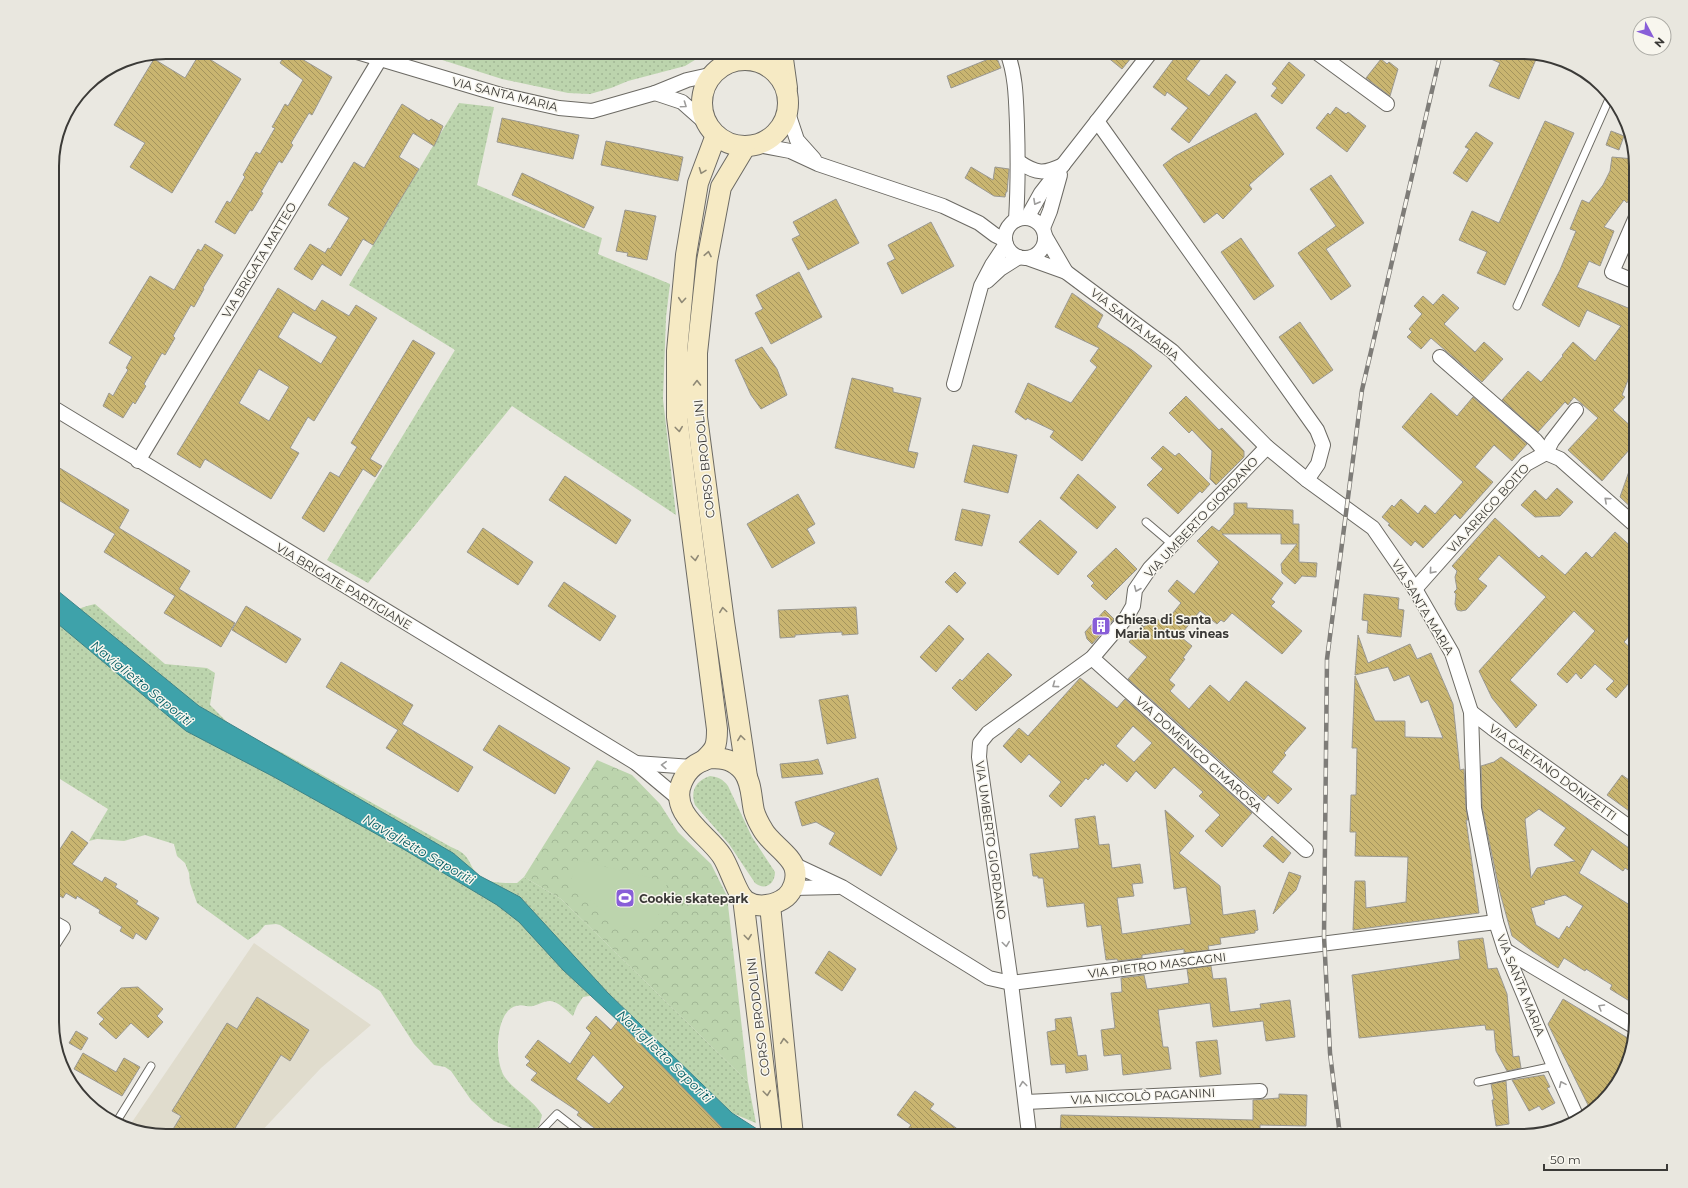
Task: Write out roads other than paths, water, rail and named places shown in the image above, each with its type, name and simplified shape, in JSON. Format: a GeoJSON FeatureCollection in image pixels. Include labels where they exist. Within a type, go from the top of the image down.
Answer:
{"type":"FeatureCollection","features":[{"type":"Feature","properties":{"kind":"main road"},"geometry":{"type":"LineString","coordinates":[[736,59],[714,74],[706,85],[702,98],[703,112],[712,130],[729,144],[752,146]]}},
{"type":"Feature","properties":{"kind":"main road"},"geometry":{"type":"LineString","coordinates":[[750,59],[759,62],[777,74],[787,92]]}},
{"type":"Feature","properties":{"kind":"main road"},"geometry":{"type":"LineString","coordinates":[[783,59],[788,113]]}},
{"type":"Feature","properties":{"kind":"main road","name":"CORSO BRODOLINI"},"geometry":{"type":"LineString","coordinates":[[788,113],[777,133],[752,146],[721,187],[707,261],[697,353],[697,418],[747,777],[754,811],[767,837],[793,864]]}},
{"type":"Feature","properties":{"kind":"main road","name":"CORSO BRODOLINI"},"geometry":{"type":"LineString","coordinates":[[712,130],[698,183],[686,255],[677,351],[677,417],[717,729],[717,742],[714,751],[687,771],[680,787],[679,799],[688,820],[714,845],[722,856],[730,870],[736,887],[743,898],[771,1129]]}},
{"type":"Feature","properties":{"kind":"main road"},"geometry":{"type":"LineString","coordinates":[[698,764],[711,758],[728,759],[739,767],[747,777]]}},
{"type":"Feature","properties":{"kind":"main road"},"geometry":{"type":"LineString","coordinates":[[743,898],[746,901],[756,905],[770,904],[780,901],[793,888],[796,876],[793,864]]}},
{"type":"Feature","properties":{"kind":"main road","name":"CORSO BRODOLINI"},"geometry":{"type":"LineString","coordinates":[[770,904],[792,1129]]}},
{"type":"Feature","properties":{"kind":"street","name":"VIA SANTA MARIA"},"geometry":{"type":"LineString","coordinates":[[380,59],[501,95],[559,108],[592,111],[655,93],[687,80],[714,74]]}},
{"type":"Feature","properties":{"kind":"street","name":"VIA BRIGATA MATTEO"},"geometry":{"type":"LineString","coordinates":[[138,460],[380,59]]}},
{"type":"Feature","properties":{"kind":"street"},"geometry":{"type":"LineString","coordinates":[[1010,59],[1012,65],[1016,98],[1019,162],[1019,220]]}},
{"type":"Feature","properties":{"kind":"street"},"geometry":{"type":"LineString","coordinates":[[1023,257],[1012,253],[1006,242],[1006,232],[1019,220],[1064,165],[1146,59]]}},
{"type":"Feature","properties":{"kind":"street"},"geometry":{"type":"LineString","coordinates":[[1326,59],[1387,104]]}},
{"type":"Feature","properties":{"kind":"street"},"geometry":{"type":"LineString","coordinates":[[655,93],[682,102],[712,130]]}},
{"type":"Feature","properties":{"kind":"street"},"geometry":{"type":"LineString","coordinates":[[788,113],[797,140],[818,164]]}},
{"type":"Feature","properties":{"kind":"street"},"geometry":{"type":"LineString","coordinates":[[1097,121],[1317,430],[1323,445],[1318,464],[1307,480]]}},
{"type":"Feature","properties":{"kind":"street"},"geometry":{"type":"LineString","coordinates":[[752,146],[790,151],[818,164],[943,206],[979,223],[1006,242]]}},
{"type":"Feature","properties":{"kind":"street"},"geometry":{"type":"LineString","coordinates":[[1019,162],[1032,170],[1042,171],[1052,170],[1064,165]]}},
{"type":"Feature","properties":{"kind":"street"},"geometry":{"type":"LineString","coordinates":[[981,286],[1000,269],[1023,257],[1034,255],[1041,250],[1044,243],[1044,232],[1064,165]]}},
{"type":"Feature","properties":{"kind":"street"},"geometry":{"type":"LineString","coordinates":[[979,223],[1031,218],[1038,222],[1044,232]]}},
{"type":"Feature","properties":{"kind":"street","name":"VIA SANTA MARIA"},"geometry":{"type":"LineString","coordinates":[[1044,232],[1066,272]]}},
{"type":"Feature","properties":{"kind":"street"},"geometry":{"type":"LineString","coordinates":[[1629,233],[1612,272],[1629,279]]}},
{"type":"Feature","properties":{"kind":"street"},"geometry":{"type":"LineString","coordinates":[[954,384],[981,286],[1006,242]]}},
{"type":"Feature","properties":{"kind":"street","name":"VIA SANTA MARIA"},"geometry":{"type":"LineString","coordinates":[[1023,257],[1066,272],[1172,351],[1266,447],[1307,480],[1373,528],[1415,589],[1452,653],[1471,712],[1474,808],[1496,922],[1505,950],[1575,1114]]}},
{"type":"Feature","properties":{"kind":"street"},"geometry":{"type":"LineString","coordinates":[[1440,357],[1535,440],[1546,453],[1560,459],[1629,520]]}},
{"type":"Feature","properties":{"kind":"street"},"geometry":{"type":"LineString","coordinates":[[1546,453],[1552,441],[1576,410]]}},
{"type":"Feature","properties":{"kind":"street","name":"VIA BRIGATE PARTIGIANE"},"geometry":{"type":"LineString","coordinates":[[59,411],[636,763],[679,799]]}},
{"type":"Feature","properties":{"kind":"street","name":"VIA UMBERTO GIORDANO"},"geometry":{"type":"LineString","coordinates":[[1029,1129],[1011,983],[979,757],[980,743],[988,732],[1092,658],[1126,618],[1133,606],[1135,590],[1150,568],[1266,447]]}},
{"type":"Feature","properties":{"kind":"street","name":"VIA ARRIGO BOITO"},"geometry":{"type":"LineString","coordinates":[[1415,589],[1526,464],[1546,453]]}},
{"type":"Feature","properties":{"kind":"street","name":"VIA DOMENICO CIMAROSA"},"geometry":{"type":"LineString","coordinates":[[1092,658],[1306,850]]}},
{"type":"Feature","properties":{"kind":"street","name":"VIA GAETANO DONIZETTI"},"geometry":{"type":"LineString","coordinates":[[1471,712],[1629,827]]}},
{"type":"Feature","properties":{"kind":"street","name":"VIA BRIGATE PARTIGIANE"},"geometry":{"type":"LineString","coordinates":[[636,763],[698,764]]}},
{"type":"Feature","properties":{"kind":"street","name":"VIA PIETRO MASCAGNI"},"geometry":{"type":"LineString","coordinates":[[793,864],[842,887],[989,978],[1011,983],[1496,922]]}},
{"type":"Feature","properties":{"kind":"street"},"geometry":{"type":"LineString","coordinates":[[793,888],[842,887]]}},
{"type":"Feature","properties":{"kind":"street"},"geometry":{"type":"LineString","coordinates":[[59,926],[63,928],[59,934]]}},
{"type":"Feature","properties":{"kind":"street"},"geometry":{"type":"LineString","coordinates":[[1505,950],[1629,1023]]}},
{"type":"Feature","properties":{"kind":"street","name":"VIA NICCOLÒ PAGANINI"},"geometry":{"type":"LineString","coordinates":[[1026,1102],[1260,1091]]}},
{"type":"Feature","properties":{"kind":"lane"},"geometry":{"type":"LineString","coordinates":[[1517,306],[1608,103]]}},
{"type":"Feature","properties":{"kind":"lane"},"geometry":{"type":"LineString","coordinates":[[1146,522],[1172,544]]}},
{"type":"Feature","properties":{"kind":"lane"},"geometry":{"type":"LineString","coordinates":[[119,1118],[151,1066]]}},
{"type":"Feature","properties":{"kind":"lane"},"geometry":{"type":"LineString","coordinates":[[1478,1082],[1554,1066]]}},
{"type":"Feature","properties":{"kind":"lane"},"geometry":{"type":"LineString","coordinates":[[543,1129],[557,1114],[576,1129]]}},
{"type":"Feature","properties":{"kind":"water","name":"Naviglietto Saporiti"},"geometry":{"type":"Polygon","coordinates":[[[59,592],[199,706],[453,853],[480,876],[520,897],[608,993],[732,1113],[757,1129],[723,1129],[618,1021],[563,970],[519,922],[497,905],[405,850],[274,777],[186,731],[59,625],[59,592]]]}},
{"type":"Feature","properties":{"kind":"railway"},"geometry":{"type":"LineString","coordinates":[[1339,1129],[1330,1053],[1324,936],[1327,659],[1362,390],[1439,59]]}},
{"type":"Feature","properties":{"kind":"place","name":"Chiesa di Santa Maria intus vineas"},"geometry":{"type":"Point","coordinates":[1101,626]}},
{"type":"Feature","properties":{"kind":"place","name":"Cookie skatepark"},"geometry":{"type":"Point","coordinates":[625,898]}}]}
